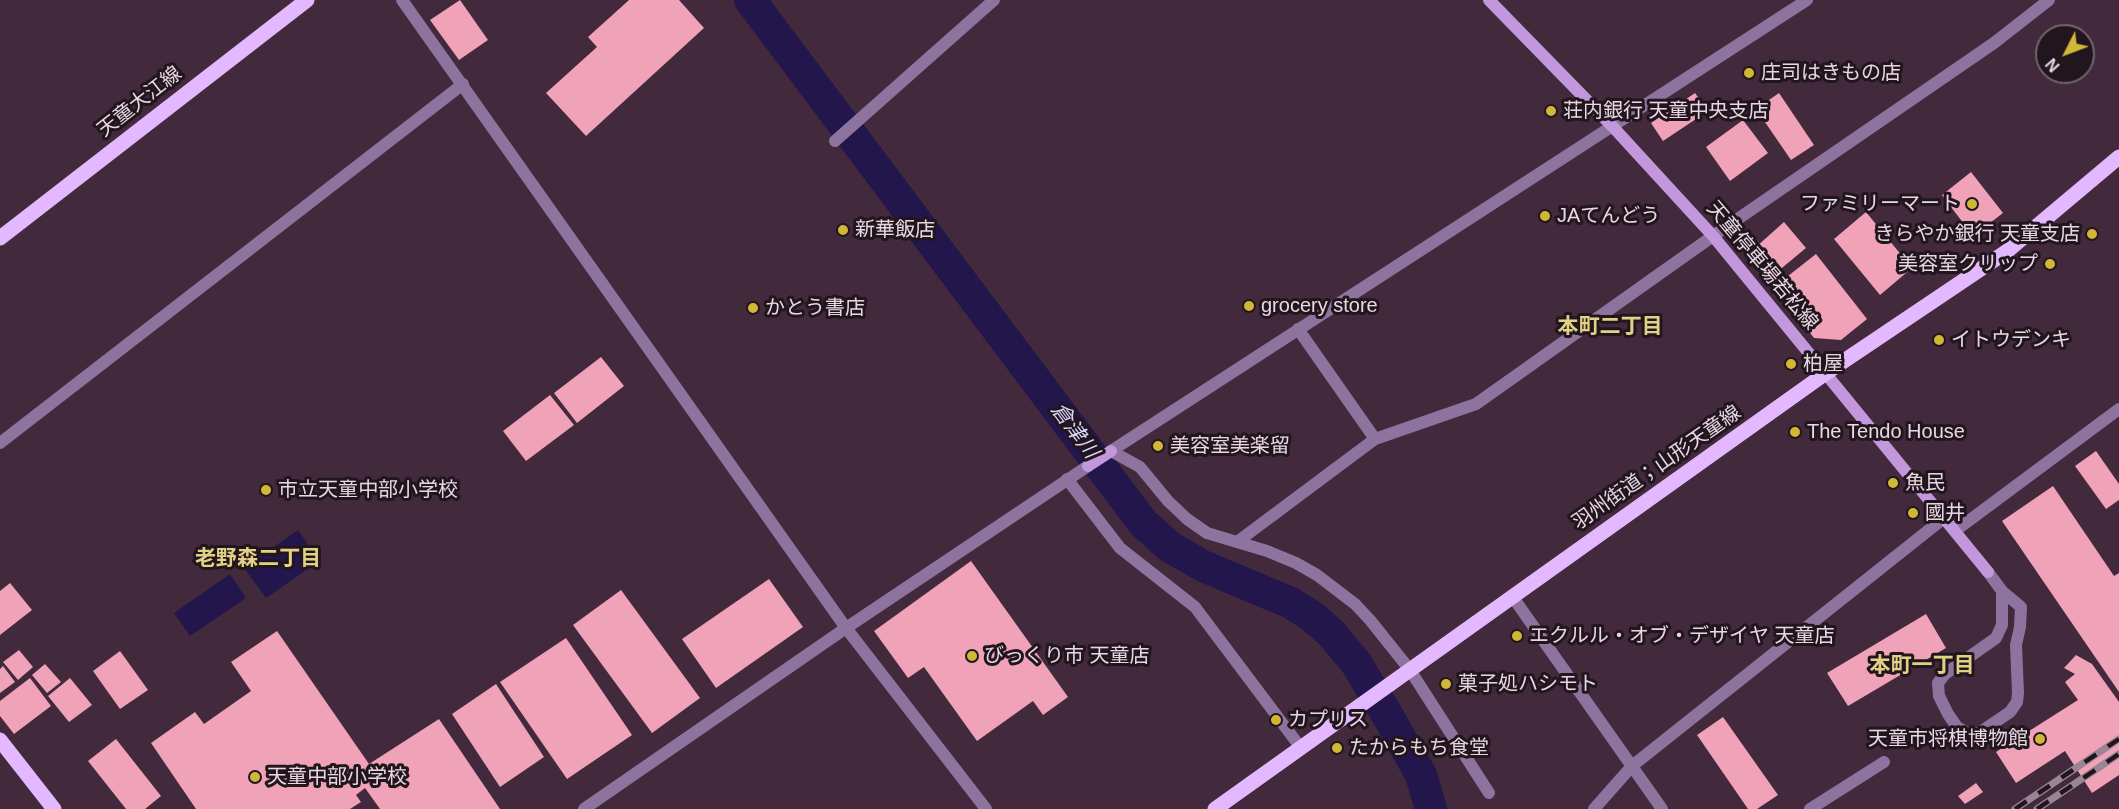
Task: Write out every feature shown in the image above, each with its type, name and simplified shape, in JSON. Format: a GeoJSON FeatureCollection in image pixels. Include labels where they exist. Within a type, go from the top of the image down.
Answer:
{"type":"FeatureCollection","features":[{"type":"Feature","properties":{"kind":"main road","name":"天童大江線"},"geometry":{"type":"LineString","coordinates":[[0,238],[307,0]]}},
{"type":"Feature","properties":{"kind":"main road","name":"天童停車場若松線"},"geometry":{"type":"LineString","coordinates":[[1489,0],[1613,127],[1713,236],[1988,572]]}},
{"type":"Feature","properties":{"kind":"main road","name":"羽州街道；山形天童線"},"geometry":{"type":"LineString","coordinates":[[1215,809],[1826,373],[2006,252],[2119,157]]}},
{"type":"Feature","properties":{"kind":"main road"},"geometry":{"type":"LineString","coordinates":[[1088,466],[1111,451]]}},
{"type":"Feature","properties":{"kind":"main road"},"geometry":{"type":"LineString","coordinates":[[0,740],[54,809]]}},
{"type":"Feature","properties":{"kind":"street"},"geometry":{"type":"LineString","coordinates":[[402,0],[767,520],[846,628],[986,809]]}},
{"type":"Feature","properties":{"kind":"street"},"geometry":{"type":"LineString","coordinates":[[836,141],[994,0]]}},
{"type":"Feature","properties":{"kind":"street"},"geometry":{"type":"LineString","coordinates":[[1489,793],[1370,620],[1355,604],[1296,563],[1267,551],[1207,533],[1187,519],[1168,501],[1140,467],[1111,451],[1807,0]]}},
{"type":"Feature","properties":{"kind":"street"},"geometry":{"type":"LineString","coordinates":[[1237,542],[1375,439],[1476,404],[1713,236],[1994,43],[2049,0]]}},
{"type":"Feature","properties":{"kind":"street"},"geometry":{"type":"LineString","coordinates":[[0,443],[463,84]]}},
{"type":"Feature","properties":{"kind":"street"},"geometry":{"type":"LineString","coordinates":[[1298,329],[1375,439]]}},
{"type":"Feature","properties":{"kind":"street"},"geometry":{"type":"LineString","coordinates":[[1955,531],[2119,409]]}},
{"type":"Feature","properties":{"kind":"street"},"geometry":{"type":"LineString","coordinates":[[584,809],[846,628],[1088,466]]}},
{"type":"Feature","properties":{"kind":"street"},"geometry":{"type":"LineString","coordinates":[[1067,479],[1120,548],[1195,607],[1301,748]]}},
{"type":"Feature","properties":{"kind":"street"},"geometry":{"type":"LineString","coordinates":[[1594,809],[1632,766],[1944,518]]}},
{"type":"Feature","properties":{"kind":"street"},"geometry":{"type":"LineString","coordinates":[[1988,572],[2002,591],[2021,607],[2016,645],[2017,702],[2010,712],[1979,733],[1968,733],[1957,727],[1948,714],[1939,696],[1938,683],[1945,674],[1996,638],[2002,625],[2002,591]]}},
{"type":"Feature","properties":{"kind":"street"},"geometry":{"type":"LineString","coordinates":[[1512,596],[1662,809]]}},
{"type":"Feature","properties":{"kind":"street"},"geometry":{"type":"LineString","coordinates":[[1810,809],[1884,762]]}},
{"type":"Feature","properties":{"kind":"shaded area"},"geometry":{"type":"Polygon","coordinates":[[[298,530],[319,561],[266,598],[244,568],[298,530]]]}},
{"type":"Feature","properties":{"kind":"shaded area"},"geometry":{"type":"Polygon","coordinates":[[[230,574],[246,598],[190,636],[174,613],[230,574]]]}},
{"type":"Feature","properties":{"kind":"building"},"geometry":{"type":"Polygon","coordinates":[[[460,0],[488,40],[459,60],[430,20],[460,0]]]}},
{"type":"Feature","properties":{"kind":"building"},"geometry":{"type":"Polygon","coordinates":[[[629,0],[679,0],[704,28],[586,136],[546,93],[597,47],[588,37],[629,0]]]}},
{"type":"Feature","properties":{"kind":"building"},"geometry":{"type":"Polygon","coordinates":[[[1695,93],[1708,111],[1663,141],[1651,123],[1695,93]]]}},
{"type":"Feature","properties":{"kind":"building"},"geometry":{"type":"Polygon","coordinates":[[[1779,93],[1814,145],[1791,160],[1756,109],[1779,93]]]}},
{"type":"Feature","properties":{"kind":"building"},"geometry":{"type":"Polygon","coordinates":[[[1743,120],[1768,153],[1730,181],[1706,147],[1743,120]]]}},
{"type":"Feature","properties":{"kind":"building","name":"ファミリーマート"},"geometry":{"type":"Polygon","coordinates":[[[1971,172],[2003,213],[1973,236],[1942,195],[1971,172]]]}},
{"type":"Feature","properties":{"kind":"building"},"geometry":{"type":"Polygon","coordinates":[[[1866,212],[1912,268],[1880,295],[1834,239],[1866,212]]]}},
{"type":"Feature","properties":{"kind":"building"},"geometry":{"type":"Polygon","coordinates":[[[1784,222],[1806,248],[1777,272],[1756,247],[1784,222]]]}},
{"type":"Feature","properties":{"kind":"building"},"geometry":{"type":"Polygon","coordinates":[[[1816,254],[1867,319],[1841,340],[1814,338],[1774,287],[1816,254]]]}},
{"type":"Feature","properties":{"kind":"building"},"geometry":{"type":"Polygon","coordinates":[[[601,357],[624,386],[577,423],[554,393],[601,357]]]}},
{"type":"Feature","properties":{"kind":"building"},"geometry":{"type":"Polygon","coordinates":[[[550,395],[574,425],[526,461],[503,431],[550,395]]]}},
{"type":"Feature","properties":{"kind":"building"},"geometry":{"type":"Polygon","coordinates":[[[2096,451],[2119,484],[2119,500],[2106,509],[2075,466],[2096,451]]]}},
{"type":"Feature","properties":{"kind":"building"},"geometry":{"type":"Polygon","coordinates":[[[2053,486],[2114,576],[2119,573],[2119,692],[2002,521],[2053,486]]]}},
{"type":"Feature","properties":{"kind":"building"},"geometry":{"type":"Polygon","coordinates":[[[971,561],[1068,697],[1043,715],[1033,701],[977,741],[924,667],[908,678],[874,631],[971,561]]]}},
{"type":"Feature","properties":{"kind":"building"},"geometry":{"type":"Polygon","coordinates":[[[769,579],[803,627],[716,688],[682,639],[769,579]]]}},
{"type":"Feature","properties":{"kind":"building"},"geometry":{"type":"Polygon","coordinates":[[[10,583],[32,610],[0,635],[0,591],[10,583]]]}},
{"type":"Feature","properties":{"kind":"building"},"geometry":{"type":"Polygon","coordinates":[[[621,590],[700,698],[652,733],[573,625],[621,590]]]}},
{"type":"Feature","properties":{"kind":"building"},"geometry":{"type":"Polygon","coordinates":[[[1926,614],[1946,648],[1848,706],[1827,673],[1926,614]]]}},
{"type":"Feature","properties":{"kind":"building"},"geometry":{"type":"Polygon","coordinates":[[[277,631],[369,764],[439,719],[500,809],[380,809],[365,788],[356,795],[361,802],[350,809],[196,809],[151,743],[195,712],[204,724],[251,691],[231,662],[277,631]]]}},
{"type":"Feature","properties":{"kind":"building"},"geometry":{"type":"Polygon","coordinates":[[[566,638],[632,735],[567,779],[500,682],[566,638]]]}},
{"type":"Feature","properties":{"kind":"building"},"geometry":{"type":"Polygon","coordinates":[[[19,650],[33,667],[18,680],[3,662],[19,650]]]}},
{"type":"Feature","properties":{"kind":"building"},"geometry":{"type":"Polygon","coordinates":[[[120,651],[148,690],[120,709],[93,671],[120,651]]]}},
{"type":"Feature","properties":{"kind":"building"},"geometry":{"type":"Polygon","coordinates":[[[2076,655],[2092,664],[2119,702],[2119,775],[2092,793],[2065,751],[2016,783],[1996,752],[2078,700],[2065,682],[2075,674],[2064,668],[2076,655]]]}},
{"type":"Feature","properties":{"kind":"building"},"geometry":{"type":"Polygon","coordinates":[[[45,664],[61,682],[47,693],[32,675],[45,664]]]}},
{"type":"Feature","properties":{"kind":"building"},"geometry":{"type":"Polygon","coordinates":[[[3,666],[15,682],[0,693],[0,669],[3,666]]]}},
{"type":"Feature","properties":{"kind":"building"},"geometry":{"type":"Polygon","coordinates":[[[30,678],[51,706],[14,734],[0,716],[0,701],[30,678]]]}},
{"type":"Feature","properties":{"kind":"building"},"geometry":{"type":"Polygon","coordinates":[[[70,678],[92,705],[69,722],[48,696],[70,678]]]}},
{"type":"Feature","properties":{"kind":"building"},"geometry":{"type":"Polygon","coordinates":[[[496,684],[544,757],[500,787],[452,714],[496,684]]]}},
{"type":"Feature","properties":{"kind":"building"},"geometry":{"type":"Polygon","coordinates":[[[1723,717],[1778,795],[1757,809],[1748,809],[1697,735],[1723,717]]]}},
{"type":"Feature","properties":{"kind":"building"},"geometry":{"type":"Polygon","coordinates":[[[116,739],[161,796],[145,809],[126,809],[88,761],[116,739]]]}},
{"type":"Feature","properties":{"kind":"building"},"geometry":{"type":"Polygon","coordinates":[[[1976,783],[1983,792],[1965,804],[1958,796],[1976,783]]]}},
{"type":"Feature","properties":{"kind":"waterway","name":"倉津川"},"geometry":{"type":"LineString","coordinates":[[750,0],[1143,523],[1170,547],[1203,566],[1291,603],[1313,617],[1331,633],[1356,663],[1392,723],[1421,775],[1431,809]]}},
{"type":"Feature","properties":{"kind":"railway"},"geometry":{"type":"LineString","coordinates":[[2015,809],[2119,739]]}},
{"type":"Feature","properties":{"kind":"railway"},"geometry":{"type":"LineString","coordinates":[[2037,809],[2119,754]]}},
{"type":"Feature","properties":{"kind":"place","name":"庄司はきもの店"},"geometry":{"type":"Point","coordinates":[1749,73]}},
{"type":"Feature","properties":{"kind":"place","name":"荘内銀行 天童中央支店"},"geometry":{"type":"Point","coordinates":[1551,111]}},
{"type":"Feature","properties":{"kind":"place","name":"ファミリーマート"},"geometry":{"type":"Point","coordinates":[1972,204]}},
{"type":"Feature","properties":{"kind":"place","name":"JAてんどう"},"geometry":{"type":"Point","coordinates":[1545,216]}},
{"type":"Feature","properties":{"kind":"place","name":"新華飯店"},"geometry":{"type":"Point","coordinates":[843,230]}},
{"type":"Feature","properties":{"kind":"place","name":"きらやか銀行 天童支店"},"geometry":{"type":"Point","coordinates":[2092,234]}},
{"type":"Feature","properties":{"kind":"place","name":"美容室クリップ"},"geometry":{"type":"Point","coordinates":[2050,264]}},
{"type":"Feature","properties":{"kind":"place","name":"grocery store"},"geometry":{"type":"Point","coordinates":[1249,306]}},
{"type":"Feature","properties":{"kind":"place","name":"かとう書店"},"geometry":{"type":"Point","coordinates":[753,308]}},
{"type":"Feature","properties":{"kind":"place","name":"イトウデンキ"},"geometry":{"type":"Point","coordinates":[1939,340]}},
{"type":"Feature","properties":{"kind":"place","name":"柏屋"},"geometry":{"type":"Point","coordinates":[1791,364]}},
{"type":"Feature","properties":{"kind":"place","name":"The Tendo House"},"geometry":{"type":"Point","coordinates":[1795,432]}},
{"type":"Feature","properties":{"kind":"place","name":"美容室美楽留"},"geometry":{"type":"Point","coordinates":[1158,446]}},
{"type":"Feature","properties":{"kind":"place","name":"魚民"},"geometry":{"type":"Point","coordinates":[1893,483]}},
{"type":"Feature","properties":{"kind":"place","name":"市立天童中部小学校"},"geometry":{"type":"Point","coordinates":[266,490]}},
{"type":"Feature","properties":{"kind":"place","name":"國井"},"geometry":{"type":"Point","coordinates":[1913,513]}},
{"type":"Feature","properties":{"kind":"place","name":"エクルル・オブ・デザイヤ 天童店"},"geometry":{"type":"Point","coordinates":[1517,636]}},
{"type":"Feature","properties":{"kind":"place","name":"びっくり市 天童店"},"geometry":{"type":"Point","coordinates":[972,656]}},
{"type":"Feature","properties":{"kind":"place","name":"菓子処ハシモト"},"geometry":{"type":"Point","coordinates":[1446,684]}},
{"type":"Feature","properties":{"kind":"place","name":"カプリス"},"geometry":{"type":"Point","coordinates":[1276,720]}},
{"type":"Feature","properties":{"kind":"place","name":"天童市将棋博物館"},"geometry":{"type":"Point","coordinates":[2040,739]}},
{"type":"Feature","properties":{"kind":"place","name":"たからもち食堂"},"geometry":{"type":"Point","coordinates":[1337,748]}},
{"type":"Feature","properties":{"kind":"place","name":"天童中部小学校"},"geometry":{"type":"Point","coordinates":[255,777]}},
{"type":"Feature","properties":{"kind":"district","name":"本町二丁目"},"geometry":{"type":"Point","coordinates":[1610,327]}},
{"type":"Feature","properties":{"kind":"district","name":"老野森二丁目"},"geometry":{"type":"Point","coordinates":[258,559]}},
{"type":"Feature","properties":{"kind":"district","name":"本町一丁目"},"geometry":{"type":"Point","coordinates":[1922,666]}}]}
